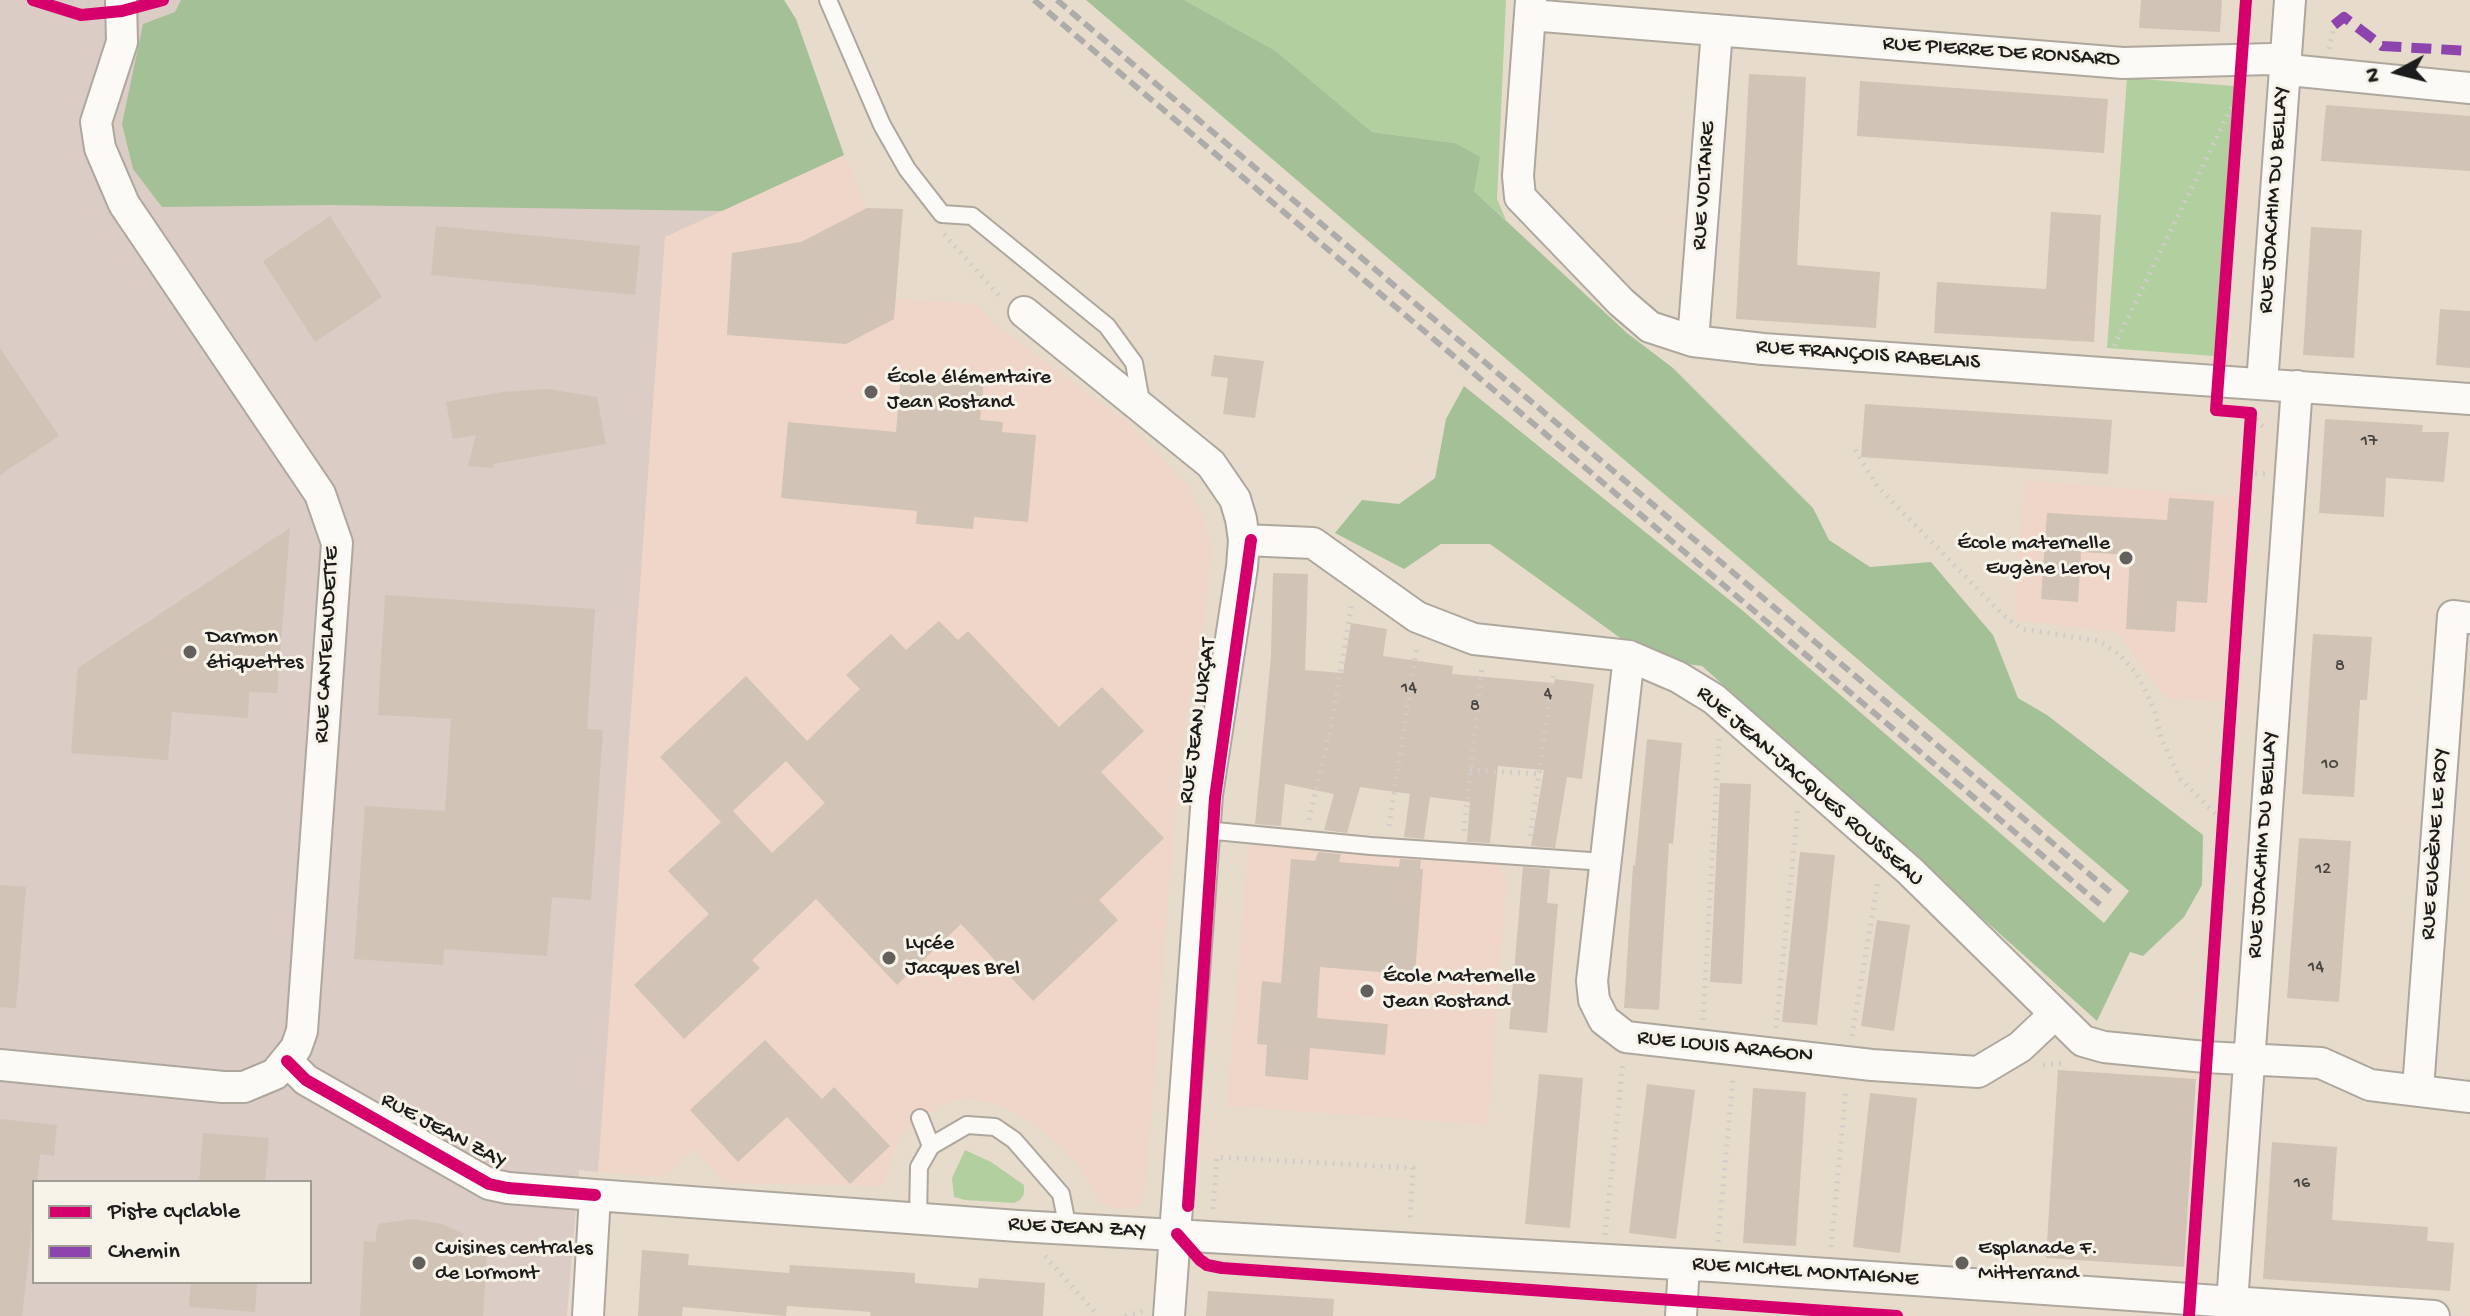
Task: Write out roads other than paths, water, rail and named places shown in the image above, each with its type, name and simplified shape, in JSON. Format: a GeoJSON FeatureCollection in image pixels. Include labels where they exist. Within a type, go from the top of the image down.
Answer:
{"type":"FeatureCollection","features":[{"type":"Feature","properties":{"kind":"street","name":"RUE JOACHIM DU BELLAY"},"geometry":{"type":"LineString","coordinates":[[2262,384],[2290,0]]}},
{"type":"Feature","properties":{"kind":"street","name":"RUE CANTELAUDETTE"},"geometry":{"type":"LineString","coordinates":[[114,5],[122,42],[96,122],[100,148],[124,204],[320,494],[337,543],[302,1031],[287,1061]]}},
{"type":"Feature","properties":{"kind":"street","name":"RUE PIERRE DE RONSARD"},"geometry":{"type":"LineString","coordinates":[[1530,7],[1717,30],[2123,63],[2271,59],[2299,71],[2470,88]]}},
{"type":"Feature","properties":{"kind":"street","name":"RUE FRANÇOIS RABELAIS"},"geometry":{"type":"LineString","coordinates":[[1530,7],[1518,176],[1520,197],[1621,302],[1650,327],[1693,341],[1763,349],[2470,399]]}},
{"type":"Feature","properties":{"kind":"street","name":"RUE VOLTAIRE"},"geometry":{"type":"LineString","coordinates":[[1693,341],[1717,30]]}},
{"type":"Feature","properties":{"kind":"street","name":"RUE JEAN LURÇAT"},"geometry":{"type":"LineString","coordinates":[[1016,309],[1211,464],[1235,499],[1244,540],[1207,795],[1169,1316]]}},
{"type":"Feature","properties":{"kind":"street","name":"RUE JOACHIM DU BELLAY"},"geometry":{"type":"LineString","coordinates":[[2232,1303],[2297,386]]}},
{"type":"Feature","properties":{"kind":"street","name":"RUE JEAN-JACQUES ROUSSEAU"},"geometry":{"type":"LineString","coordinates":[[1244,540],[1313,543],[1421,619],[1474,639],[1629,656],[1678,677],[1721,706],[1883,847],[1992,949],[2083,1041],[2091,1045],[2321,1063],[2370,1085],[2470,1097]]}},
{"type":"Feature","properties":{"kind":"street","name":"RUE EUGÈNE LE ROY"},"geometry":{"type":"LineString","coordinates":[[2418,1089],[2453,616],[2470,618]]}},
{"type":"Feature","properties":{"kind":"street","name":"RUE LOUIS ARAGON"},"geometry":{"type":"LineString","coordinates":[[1629,656],[1592,981],[1594,1000],[1604,1020],[1626,1037],[1848,1062],[1978,1072],[2020,1047],[2055,1014]]}},
{"type":"Feature","properties":{"kind":"street"},"geometry":{"type":"LineString","coordinates":[[0,1065],[244,1087],[275,1074],[287,1061]]}},
{"type":"Feature","properties":{"kind":"street","name":"RUE JEAN ZAY"},"geometry":{"type":"LineString","coordinates":[[287,1061],[306,1080],[489,1184],[508,1188],[1018,1226],[1177,1234]]}},
{"type":"Feature","properties":{"kind":"street"},"geometry":{"type":"LineString","coordinates":[[588,1316],[595,1195]]}},
{"type":"Feature","properties":{"kind":"street","name":"RUE MICHEL MONTAIGNE"},"geometry":{"type":"LineString","coordinates":[[1177,1234],[1829,1274],[2157,1306],[2232,1303],[2434,1316]]}},
{"type":"Feature","properties":{"kind":"street"},"geometry":{"type":"LineString","coordinates":[[1681,1316],[1698,1266]]}},
{"type":"Feature","properties":{"kind":"lane"},"geometry":{"type":"LineString","coordinates":[[828,0],[882,125],[907,169],[942,214],[972,216],[1107,326],[1134,363],[1142,408]]}},
{"type":"Feature","properties":{"kind":"lane"},"geometry":{"type":"LineString","coordinates":[[1205,830],[1385,847],[1605,862]]}},
{"type":"Feature","properties":{"kind":"lane"},"geometry":{"type":"LineString","coordinates":[[920,1118],[931,1146]]}},
{"type":"Feature","properties":{"kind":"lane"},"geometry":{"type":"LineString","coordinates":[[918,1219],[919,1167],[931,1146],[967,1125],[995,1127],[1014,1140],[1061,1194],[1068,1229]]}},
{"type":"Feature","properties":{"kind":"railway"},"geometry":{"type":"LineString","coordinates":[[1034,0],[2103,907]]}},
{"type":"Feature","properties":{"kind":"railway"},"geometry":{"type":"LineString","coordinates":[[1057,0],[2114,895]]}},
{"type":"Feature","properties":{"kind":"place","name":"École élémentaire Jean Rostand"},"geometry":{"type":"Point","coordinates":[871,392]}},
{"type":"Feature","properties":{"kind":"place","name":"École maternelle Eugène Leroy"},"geometry":{"type":"Point","coordinates":[2126,558]}},
{"type":"Feature","properties":{"kind":"place","name":"Darmon étiquettes"},"geometry":{"type":"Point","coordinates":[190,652]}},
{"type":"Feature","properties":{"kind":"place","name":"Lycée Jacques Brel"},"geometry":{"type":"Point","coordinates":[889,958]}},
{"type":"Feature","properties":{"kind":"place","name":"École Maternelle Jean Rostand"},"geometry":{"type":"Point","coordinates":[1367,991]}},
{"type":"Feature","properties":{"kind":"place","name":"Cuisines centrales de Lormont"},"geometry":{"type":"Point","coordinates":[419,1263]}},
{"type":"Feature","properties":{"kind":"place","name":"Esplanade F. Mitterrand"},"geometry":{"type":"Point","coordinates":[1962,1263]}}]}
